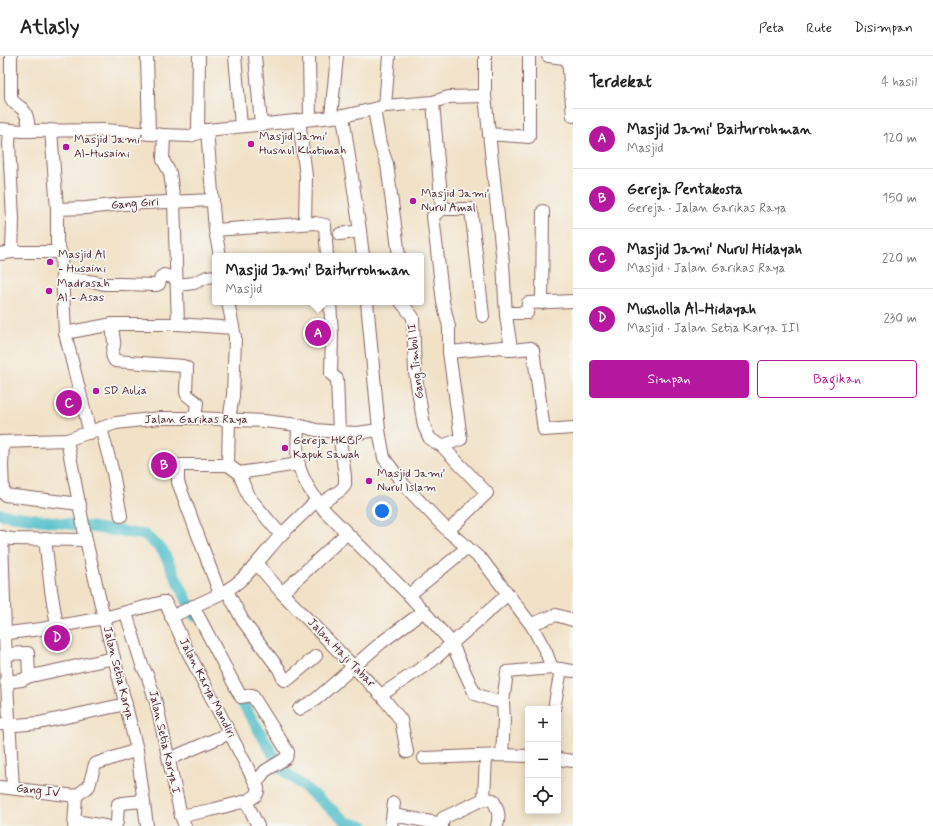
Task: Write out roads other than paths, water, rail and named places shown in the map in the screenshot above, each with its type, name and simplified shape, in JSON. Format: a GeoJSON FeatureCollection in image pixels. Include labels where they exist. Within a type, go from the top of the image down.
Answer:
{"type":"FeatureCollection","features":[{"type":"Feature","properties":{"kind":"street"},"geometry":{"type":"LineString","coordinates":[[11,56],[5,81],[11,100],[22,108],[26,114],[29,131]]}},
{"type":"Feature","properties":{"kind":"street"},"geometry":{"type":"LineString","coordinates":[[147,56],[149,134]]}},
{"type":"Feature","properties":{"kind":"street"},"geometry":{"type":"LineString","coordinates":[[199,56],[202,132],[219,253]]}},
{"type":"Feature","properties":{"kind":"street"},"geometry":{"type":"LineString","coordinates":[[235,56],[241,126]]}},
{"type":"Feature","properties":{"kind":"street"},"geometry":{"type":"LineString","coordinates":[[255,56],[261,124]]}},
{"type":"Feature","properties":{"kind":"street"},"geometry":{"type":"LineString","coordinates":[[305,223],[305,119],[309,56]]}},
{"type":"Feature","properties":{"kind":"street"},"geometry":{"type":"LineString","coordinates":[[337,56],[337,116],[360,232],[363,253]]}},
{"type":"Feature","properties":{"kind":"street"},"geometry":{"type":"LineString","coordinates":[[389,56],[380,108],[380,144],[387,164],[399,253]]}},
{"type":"Feature","properties":{"kind":"street"},"geometry":{"type":"LineString","coordinates":[[485,56],[485,96],[503,263],[506,313],[511,349]]}},
{"type":"Feature","properties":{"kind":"street"},"geometry":{"type":"LineString","coordinates":[[489,134],[529,137],[529,56]]}},
{"type":"Feature","properties":{"kind":"street"},"geometry":{"type":"LineString","coordinates":[[548,56],[570,59],[573,116]]}},
{"type":"Feature","properties":{"kind":"street"},"geometry":{"type":"LineString","coordinates":[[60,252],[6,253],[13,219],[9,143],[5,129],[29,131],[104,130],[190,136],[202,132],[241,126],[337,116],[380,108],[433,102],[449,97],[485,96]]}},
{"type":"Feature","properties":{"kind":"street"},"geometry":{"type":"LineString","coordinates":[[433,102],[442,209]]}},
{"type":"Feature","properties":{"kind":"street"},"geometry":{"type":"LineString","coordinates":[[51,130],[57,209],[57,243],[60,252],[63,278],[65,333],[90,433]]}},
{"type":"Feature","properties":{"kind":"street"},"geometry":{"type":"LineString","coordinates":[[164,135],[163,160],[170,172],[174,202],[178,324]]}},
{"type":"Feature","properties":{"kind":"street","name":"Gang Giri"},"geometry":{"type":"LineString","coordinates":[[57,209],[213,200]]}},
{"type":"Feature","properties":{"kind":"street"},"geometry":{"type":"LineString","coordinates":[[442,446],[461,439],[449,352],[449,327],[443,302],[433,216],[442,209],[471,209],[483,316]]}},
{"type":"Feature","properties":{"kind":"street"},"geometry":{"type":"LineString","coordinates":[[542,303],[543,211]]}},
{"type":"Feature","properties":{"kind":"street"},"geometry":{"type":"LineString","coordinates":[[215,230],[305,223],[325,225],[327,253]]}},
{"type":"Feature","properties":{"kind":"street"},"geometry":{"type":"LineString","coordinates":[[340,234],[360,232]]}},
{"type":"Feature","properties":{"kind":"street"},"geometry":{"type":"LineString","coordinates":[[63,278],[104,284],[156,286],[161,277],[164,275],[177,282],[194,283],[212,276]]}},
{"type":"Feature","properties":{"kind":"street"},"geometry":{"type":"LineString","coordinates":[[506,313],[527,313],[528,303],[573,301]]}},
{"type":"Feature","properties":{"kind":"street"},"geometry":{"type":"LineString","coordinates":[[228,465],[229,419],[234,396],[235,337],[229,305]]}},
{"type":"Feature","properties":{"kind":"street"},"geometry":{"type":"LineString","coordinates":[[183,821],[211,810],[246,801],[255,796],[258,788],[256,783],[262,774],[286,758],[288,752],[252,695],[241,698],[185,610],[224,592],[257,564],[281,535],[318,502],[341,490],[346,484],[339,432],[337,379],[331,374],[332,334],[330,305]]}},
{"type":"Feature","properties":{"kind":"street"},"geometry":{"type":"LineString","coordinates":[[367,305],[379,430],[384,458],[404,485],[448,531],[483,561],[532,626],[546,652],[562,669]]}},
{"type":"Feature","properties":{"kind":"street","name":"Gang Timbul II"},"geometry":{"type":"LineString","coordinates":[[404,305],[413,317],[415,372],[424,426],[430,439],[442,446],[487,493],[448,531]]}},
{"type":"Feature","properties":{"kind":"street"},"geometry":{"type":"LineString","coordinates":[[65,333],[113,324],[178,324],[233,328]]}},
{"type":"Feature","properties":{"kind":"street"},"geometry":{"type":"LineString","coordinates":[[113,324],[112,334],[114,343],[112,351],[115,361],[183,366],[187,368],[186,392],[187,395],[197,403],[195,418]]}},
{"type":"Feature","properties":{"kind":"street"},"geometry":{"type":"LineString","coordinates":[[449,352],[503,346],[508,350],[530,348],[533,350],[544,430],[573,428]]}},
{"type":"Feature","properties":{"kind":"street","name":"Jalan Garikas Raya"},"geometry":{"type":"LineString","coordinates":[[2,442],[67,440],[116,423],[160,418],[264,421],[298,425],[316,430],[357,433],[379,430]]}},
{"type":"Feature","properties":{"kind":"street"},"geometry":{"type":"LineString","coordinates":[[298,425],[298,464],[306,484],[318,502],[325,511],[409,595],[451,642],[475,694],[503,702]]}},
{"type":"Feature","properties":{"kind":"street"},"geometry":{"type":"LineString","coordinates":[[101,428],[113,473],[121,516]]}},
{"type":"Feature","properties":{"kind":"street","name":"Jalan Setia Karya"},"geometry":{"type":"LineString","coordinates":[[67,440],[86,539],[137,750],[147,826]]}},
{"type":"Feature","properties":{"kind":"street"},"geometry":{"type":"LineString","coordinates":[[2,442],[4,494],[54,502],[80,504]]}},
{"type":"Feature","properties":{"kind":"street"},"geometry":{"type":"LineString","coordinates":[[281,535],[248,496],[239,473],[228,465],[180,464],[178,467],[178,482],[224,592],[279,669],[284,680],[290,678],[316,656]]}},
{"type":"Feature","properties":{"kind":"street"},"geometry":{"type":"LineString","coordinates":[[239,473],[298,464]]}},
{"type":"Feature","properties":{"kind":"street"},"geometry":{"type":"LineString","coordinates":[[282,593],[347,533]]}},
{"type":"Feature","properties":{"kind":"street"},"geometry":{"type":"LineString","coordinates":[[13,788],[4,724],[6,654],[2,634],[1,537],[12,539],[86,539]]}},
{"type":"Feature","properties":{"kind":"street"},"geometry":{"type":"LineString","coordinates":[[45,539],[57,626]]}},
{"type":"Feature","properties":{"kind":"street"},"geometry":{"type":"LineString","coordinates":[[409,595],[467,547]]}},
{"type":"Feature","properties":{"kind":"street","name":"Jalan Haji Tabar"},"geometry":{"type":"LineString","coordinates":[[257,564],[282,593],[381,695],[401,720],[408,752]]}},
{"type":"Feature","properties":{"kind":"street"},"geometry":{"type":"LineString","coordinates":[[381,695],[432,661],[451,642],[508,594]]}},
{"type":"Feature","properties":{"kind":"street","name":"Jalan Karya Mandiri"},"geometry":{"type":"LineString","coordinates":[[2,634],[104,618],[163,602],[185,610],[189,654],[256,783]]}},
{"type":"Feature","properties":{"kind":"street"},"geometry":{"type":"LineString","coordinates":[[299,709],[315,700],[382,642],[424,611]]}},
{"type":"Feature","properties":{"kind":"street","name":"Jalan Setia Karya I"},"geometry":{"type":"LineString","coordinates":[[126,613],[142,665],[148,677],[157,706],[183,821]]}},
{"type":"Feature","properties":{"kind":"street"},"geometry":{"type":"LineString","coordinates":[[532,626],[534,623],[556,615],[573,620]]}},
{"type":"Feature","properties":{"kind":"street"},"geometry":{"type":"LineString","coordinates":[[6,654],[27,653],[30,676]]}},
{"type":"Feature","properties":{"kind":"street"},"geometry":{"type":"LineString","coordinates":[[6,682],[22,680],[30,676],[114,658]]}},
{"type":"Feature","properties":{"kind":"street"},"geometry":{"type":"LineString","coordinates":[[502,755],[504,720],[503,702],[507,672],[562,669]]}},
{"type":"Feature","properties":{"kind":"street"},"geometry":{"type":"LineString","coordinates":[[555,706],[562,669]]}},
{"type":"Feature","properties":{"kind":"street"},"geometry":{"type":"LineString","coordinates":[[4,724],[16,725],[39,723],[126,704]]}},
{"type":"Feature","properties":{"kind":"street"},"geometry":{"type":"LineString","coordinates":[[169,758],[230,733]]}},
{"type":"Feature","properties":{"kind":"street"},"geometry":{"type":"LineString","coordinates":[[105,826],[75,824],[76,796],[89,786],[97,763],[137,750]]}},
{"type":"Feature","properties":{"kind":"street"},"geometry":{"type":"LineString","coordinates":[[424,758],[502,755],[525,756]]}},
{"type":"Feature","properties":{"kind":"street"},"geometry":{"type":"LineString","coordinates":[[484,799],[486,756]]}},
{"type":"Feature","properties":{"kind":"street"},"geometry":{"type":"LineString","coordinates":[[561,759],[573,761]]}},
{"type":"Feature","properties":{"kind":"street","name":"Gang IV"},"geometry":{"type":"LineString","coordinates":[[0,787],[76,796]]}},
{"type":"Feature","properties":{"kind":"street"},"geometry":{"type":"LineString","coordinates":[[392,815],[442,824],[443,818],[484,799],[494,800],[499,818],[497,826]]}},
{"type":"Feature","properties":{"kind":"street"},"geometry":{"type":"LineString","coordinates":[[114,826],[117,822],[118,804],[143,801]]}},
{"type":"Feature","properties":{"kind":"street"},"geometry":{"type":"LineString","coordinates":[[246,801],[258,826]]}},
{"type":"Feature","properties":{"kind":"waterway"},"geometry":{"type":"LineString","coordinates":[[0,514],[145,535],[163,551],[194,615]]}},
{"type":"Feature","properties":{"kind":"waterway"},"geometry":{"type":"LineString","coordinates":[[233,693],[240,699],[281,768],[347,822],[364,826]]}},
{"type":"Feature","properties":{"kind":"place","name":"Masjid Jami' Husnul Khotimah"},"geometry":{"type":"Point","coordinates":[251,144]}},
{"type":"Feature","properties":{"kind":"place","name":"Masjid Jami' Al-Husaini"},"geometry":{"type":"Point","coordinates":[66,147]}},
{"type":"Feature","properties":{"kind":"place","name":"Masjid Jami' Nurul Amal"},"geometry":{"type":"Point","coordinates":[413,201]}},
{"type":"Feature","properties":{"kind":"place","name":"Masjid Al - Husaini"},"geometry":{"type":"Point","coordinates":[50,262]}},
{"type":"Feature","properties":{"kind":"place","name":"Madrasah Al - Asas"},"geometry":{"type":"Point","coordinates":[49,291]}},
{"type":"Feature","properties":{"kind":"place","name":"Masjid Jami' Baiturrohman"},"geometry":{"type":"Point","coordinates":[318,333]}},
{"type":"Feature","properties":{"kind":"place","name":"SD Aulia"},"geometry":{"type":"Point","coordinates":[96,391]}},
{"type":"Feature","properties":{"kind":"place","name":"Masjid Jami' Nurul Hidayah"},"geometry":{"type":"Point","coordinates":[69,403]}},
{"type":"Feature","properties":{"kind":"place","name":"Gereja HKBP Kapuk Sawah"},"geometry":{"type":"Point","coordinates":[285,448]}},
{"type":"Feature","properties":{"kind":"place","name":"Gereja Pentakosta"},"geometry":{"type":"Point","coordinates":[164,465]}},
{"type":"Feature","properties":{"kind":"place","name":"Masjid Jami' Nurul Islam"},"geometry":{"type":"Point","coordinates":[369,481]}},
{"type":"Feature","properties":{"kind":"place","name":"Musholla Al-Hidayah"},"geometry":{"type":"Point","coordinates":[57,638]}}]}
